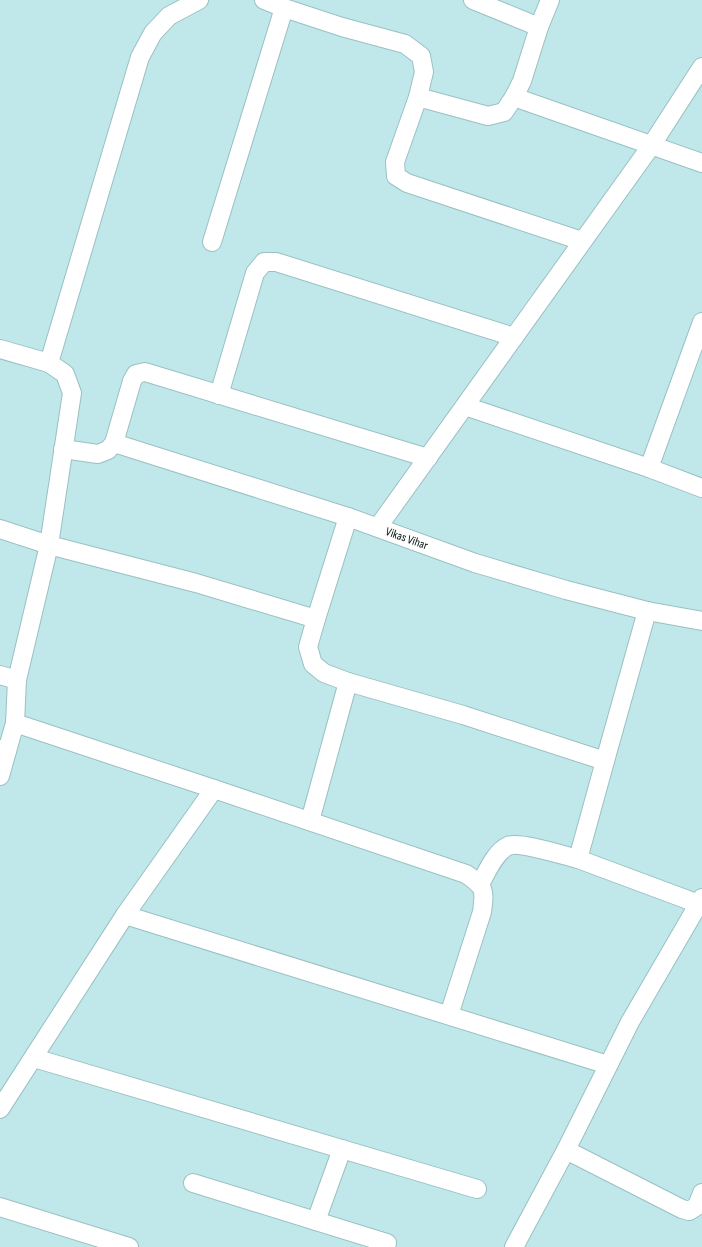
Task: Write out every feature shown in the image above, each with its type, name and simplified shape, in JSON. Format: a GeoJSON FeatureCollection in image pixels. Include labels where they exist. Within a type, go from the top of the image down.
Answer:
{"type":"FeatureCollection","features":[{"type":"Feature","properties":{"kind":"street"},"geometry":{"type":"LineString","coordinates":[[49,363],[140,57],[153,33],[169,16],[199,0]]}},
{"type":"Feature","properties":{"kind":"street"},"geometry":{"type":"LineString","coordinates":[[264,0],[342,27],[405,44],[420,56],[424,72],[418,97],[395,162],[396,176],[407,183],[582,241]]}},
{"type":"Feature","properties":{"kind":"street"},"geometry":{"type":"LineString","coordinates":[[473,0],[539,27]]}},
{"type":"Feature","properties":{"kind":"street"},"geometry":{"type":"LineString","coordinates":[[418,97],[488,116],[504,112],[522,81],[539,27],[550,0]]}},
{"type":"Feature","properties":{"kind":"street"},"geometry":{"type":"LineString","coordinates":[[212,242],[284,8]]}},
{"type":"Feature","properties":{"kind":"street"},"geometry":{"type":"LineString","coordinates":[[378,527],[651,146],[702,67]]}},
{"type":"Feature","properties":{"kind":"street"},"geometry":{"type":"LineString","coordinates":[[514,97],[702,163]]}},
{"type":"Feature","properties":{"kind":"street"},"geometry":{"type":"LineString","coordinates":[[219,395],[255,273],[264,262],[276,262],[514,337]]}},
{"type":"Feature","properties":{"kind":"street"},"geometry":{"type":"LineString","coordinates":[[649,468],[702,322]]}},
{"type":"Feature","properties":{"kind":"street"},"geometry":{"type":"LineString","coordinates":[[0,349],[49,363],[65,374],[72,393],[49,545],[17,680],[15,723],[4,750],[0,776]]}},
{"type":"Feature","properties":{"kind":"street"},"geometry":{"type":"LineString","coordinates":[[63,449],[98,454],[108,450],[114,442],[132,380],[136,374],[145,372],[428,458]]}},
{"type":"Feature","properties":{"kind":"street"},"geometry":{"type":"LineString","coordinates":[[465,406],[649,468],[702,488]]}},
{"type":"Feature","properties":{"kind":"street","name":"Vikas Vihar"},"geometry":{"type":"LineString","coordinates":[[114,442],[348,517],[475,562],[566,590],[647,611],[702,621]]}},
{"type":"Feature","properties":{"kind":"street"},"geometry":{"type":"LineString","coordinates":[[348,517],[308,648],[313,664],[324,673],[348,682],[463,715],[605,761]]}},
{"type":"Feature","properties":{"kind":"street"},"geometry":{"type":"LineString","coordinates":[[0,529],[49,545],[196,584],[316,620]]}},
{"type":"Feature","properties":{"kind":"street"},"geometry":{"type":"LineString","coordinates":[[578,859],[647,611]]}},
{"type":"Feature","properties":{"kind":"street"},"geometry":{"type":"LineString","coordinates":[[0,675],[17,680]]}},
{"type":"Feature","properties":{"kind":"street"},"geometry":{"type":"LineString","coordinates":[[310,821],[348,682]]}},
{"type":"Feature","properties":{"kind":"street"},"geometry":{"type":"LineString","coordinates":[[15,723],[466,874],[480,884],[484,896],[482,912],[449,1015]]}},
{"type":"Feature","properties":{"kind":"street"},"geometry":{"type":"LineString","coordinates":[[0,1109],[126,915],[214,789]]}},
{"type":"Feature","properties":{"kind":"street"},"geometry":{"type":"LineString","coordinates":[[480,884],[498,855],[508,846],[522,846],[578,859],[701,901],[630,1022],[566,1150],[514,1247]]}},
{"type":"Feature","properties":{"kind":"street"},"geometry":{"type":"LineString","coordinates":[[126,915],[608,1064]]}},
{"type":"Feature","properties":{"kind":"street"},"geometry":{"type":"LineString","coordinates":[[34,1058],[477,1189]]}},
{"type":"Feature","properties":{"kind":"street"},"geometry":{"type":"LineString","coordinates":[[316,1221],[342,1149]]}},
{"type":"Feature","properties":{"kind":"street"},"geometry":{"type":"LineString","coordinates":[[566,1150],[682,1209],[689,1211],[697,1206],[702,1193]]}},
{"type":"Feature","properties":{"kind":"street"},"geometry":{"type":"LineString","coordinates":[[193,1182],[387,1243]]}},
{"type":"Feature","properties":{"kind":"street"},"geometry":{"type":"LineString","coordinates":[[0,1207],[129,1247]]}}]}
